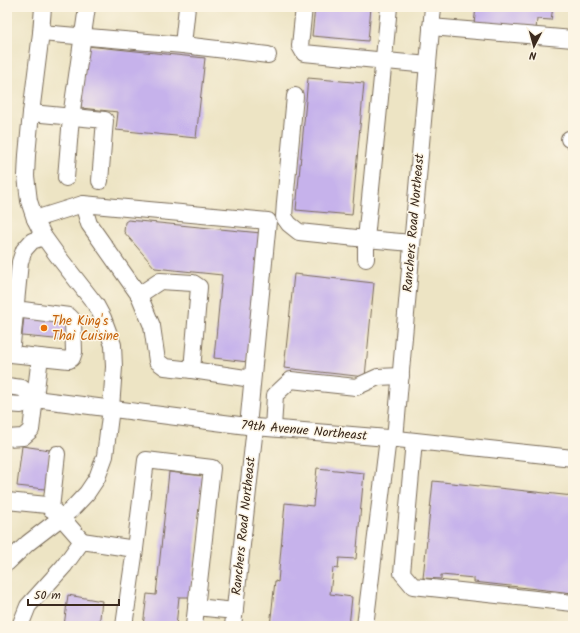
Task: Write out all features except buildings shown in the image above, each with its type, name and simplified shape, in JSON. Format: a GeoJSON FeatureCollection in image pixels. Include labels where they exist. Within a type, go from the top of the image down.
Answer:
{"type":"FeatureCollection","features":[{"type":"Feature","properties":{"kind":"street"},"geometry":{"type":"LineString","coordinates":[[7,563],[56,513],[71,510],[87,493],[98,478],[105,456],[114,368],[113,345],[96,304],[44,237],[35,219],[30,201],[26,176],[27,155],[43,7]]}},
{"type":"Feature","properties":{"kind":"street"},"geometry":{"type":"LineString","coordinates":[[66,178],[71,117],[87,7]]}},
{"type":"Feature","properties":{"kind":"street"},"geometry":{"type":"LineString","coordinates":[[183,45],[187,7]]}},
{"type":"Feature","properties":{"kind":"street"},"geometry":{"type":"LineString","coordinates":[[304,7],[300,46],[304,53],[428,65]]}},
{"type":"Feature","properties":{"kind":"street"},"geometry":{"type":"LineString","coordinates":[[366,259],[366,239],[389,7]]}},
{"type":"Feature","properties":{"kind":"street","name":"Ranchers Road Northeast"},"geometry":{"type":"LineString","coordinates":[[365,626],[401,376],[433,7]]}},
{"type":"Feature","properties":{"kind":"street"},"geometry":{"type":"LineString","coordinates":[[431,27],[573,39]]}},
{"type":"Feature","properties":{"kind":"street"},"geometry":{"type":"LineString","coordinates":[[41,33],[183,45],[268,55]]}},
{"type":"Feature","properties":{"kind":"street"},"geometry":{"type":"LineString","coordinates":[[294,96],[284,217],[289,224],[298,232],[412,243]]}},
{"type":"Feature","properties":{"kind":"street"},"geometry":{"type":"LineString","coordinates":[[31,113],[105,120],[100,181]]}},
{"type":"Feature","properties":{"kind":"street"},"geometry":{"type":"LineString","coordinates":[[35,219],[83,204],[89,224],[139,295],[152,326],[157,361],[165,367],[252,379]]}},
{"type":"Feature","properties":{"kind":"street","name":"Ranchers Road Northeast"},"geometry":{"type":"LineString","coordinates":[[83,204],[268,221],[252,379],[251,427],[234,619]]}},
{"type":"Feature","properties":{"kind":"street"},"geometry":{"type":"LineString","coordinates":[[15,309],[69,316],[73,320],[74,352],[72,358],[69,360],[10,354],[20,262],[24,250],[32,241],[44,237]]}},
{"type":"Feature","properties":{"kind":"street"},"geometry":{"type":"LineString","coordinates":[[139,295],[160,281],[193,283],[199,287],[192,370]]}},
{"type":"Feature","properties":{"kind":"street"},"geometry":{"type":"LineString","coordinates":[[7,438],[23,437],[31,430],[40,357]]}},
{"type":"Feature","properties":{"kind":"street"},"geometry":{"type":"LineString","coordinates":[[273,428],[275,395],[291,380],[356,387],[378,377],[401,376]]}},
{"type":"Feature","properties":{"kind":"street","name":"79th Avenue Northeast"},"geometry":{"type":"LineString","coordinates":[[7,386],[22,388],[35,399]]}},
{"type":"Feature","properties":{"kind":"street","name":"79th Avenue Northeast"},"geometry":{"type":"LineString","coordinates":[[7,404],[21,405],[35,399],[251,427],[392,438],[573,458]]}},
{"type":"Feature","properties":{"kind":"street"},"geometry":{"type":"LineString","coordinates":[[414,441],[402,574],[413,586],[573,603]]}},
{"type":"Feature","properties":{"kind":"street"},"geometry":{"type":"LineString","coordinates":[[56,513],[57,454]]}},
{"type":"Feature","properties":{"kind":"street"},"geometry":{"type":"LineString","coordinates":[[124,626],[146,460],[212,468],[194,626]]}},
{"type":"Feature","properties":{"kind":"street"},"geometry":{"type":"LineString","coordinates":[[7,501],[47,505],[82,541],[135,548]]}},
{"type":"Feature","properties":{"kind":"street"},"geometry":{"type":"LineString","coordinates":[[20,626],[28,606],[64,566],[82,541]]}},
{"type":"Feature","properties":{"kind":"street"},"geometry":{"type":"LineString","coordinates":[[196,607],[234,619]]}},
{"type":"Feature","properties":{"kind":"place","name":"The King's Thai Cuisine"},"geometry":{"type":"Point","coordinates":[44,328]}}]}
